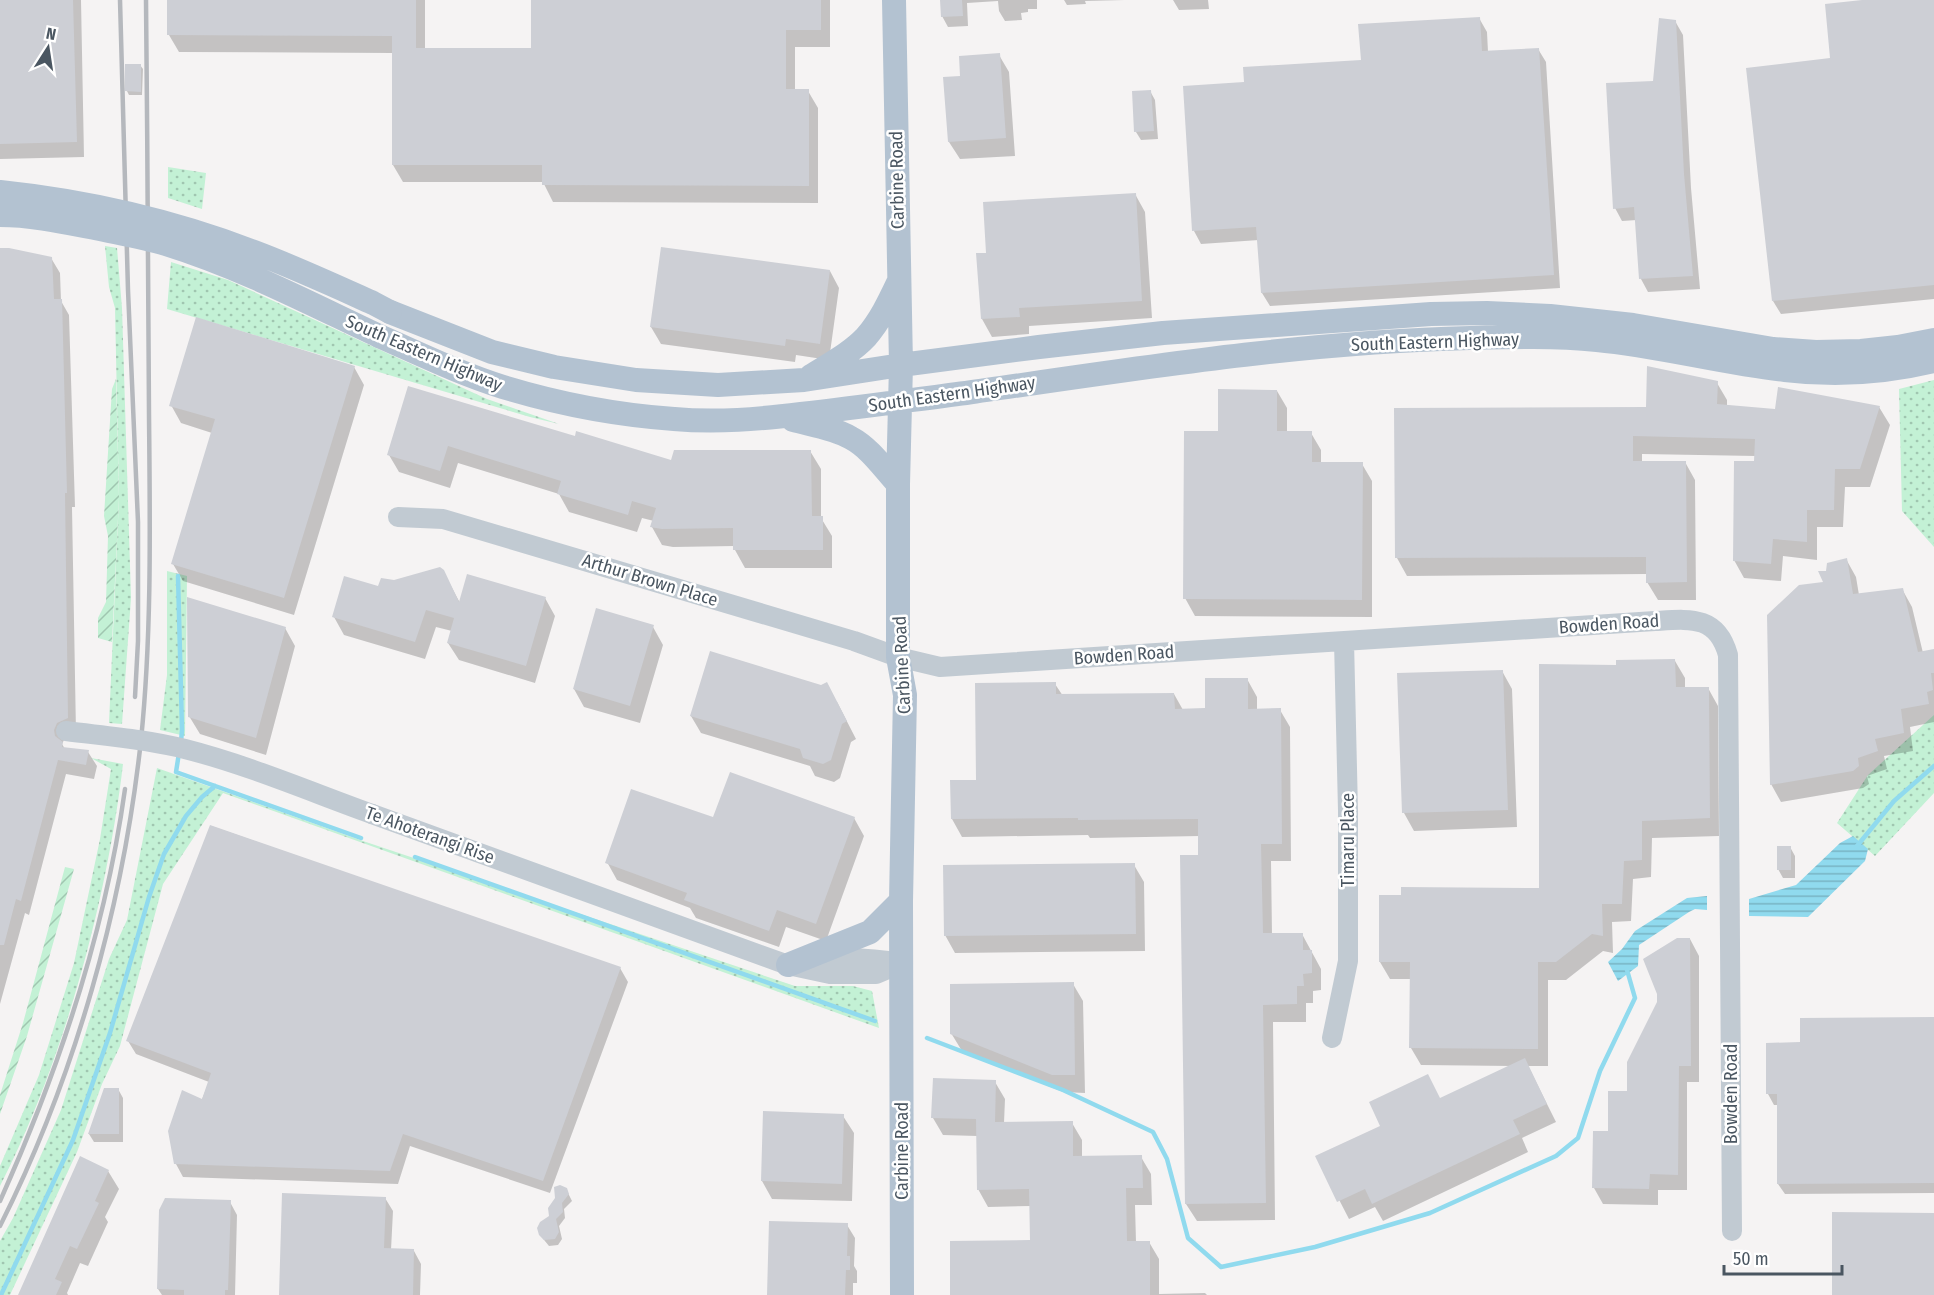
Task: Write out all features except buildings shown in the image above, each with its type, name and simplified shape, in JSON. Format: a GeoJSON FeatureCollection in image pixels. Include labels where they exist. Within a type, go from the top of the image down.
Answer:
{"type":"FeatureCollection","features":[{"type":"Feature","properties":{"kind":"main road","name":"Carbine Road"},"geometry":{"type":"LineString","coordinates":[[894,0],[901,365],[898,657],[905,695],[901,901],[902,1295]]}},
{"type":"Feature","properties":{"kind":"main road","name":"South Eastern Highway"},"geometry":{"type":"LineString","coordinates":[[0,192],[39,196],[143,216],[253,251],[390,312],[470,344],[554,367],[636,380],[718,385],[774,383],[1039,347],[1174,332],[1431,314],[1487,313],[1550,316],[1633,325],[1773,349],[1816,352],[1861,351],[1934,340]]}},
{"type":"Feature","properties":{"kind":"main road","name":"South Eastern Highway"},"geometry":{"type":"LineString","coordinates":[[0,215],[19,215],[81,225],[164,243],[244,272],[379,336],[463,373],[502,387],[556,401],[618,413],[678,420],[780,417],[1283,350],[1461,339],[1596,340],[1786,371],[1826,373],[1863,372],[1934,361]]}},
{"type":"Feature","properties":{"kind":"main road"},"geometry":{"type":"LineString","coordinates":[[804,380],[850,351],[864,339],[875,326],[899,282]]}},
{"type":"Feature","properties":{"kind":"main road"},"geometry":{"type":"LineString","coordinates":[[780,417],[836,431],[852,438],[898,484]]}},
{"type":"Feature","properties":{"kind":"main road"},"geometry":{"type":"LineString","coordinates":[[789,965],[870,932],[901,901]]}},
{"type":"Feature","properties":{"kind":"street","name":"Arthur Brown Place"},"geometry":{"type":"LineString","coordinates":[[398,517],[443,519],[854,641],[898,657]]}},
{"type":"Feature","properties":{"kind":"street","name":"Bowden Road"},"geometry":{"type":"LineString","coordinates":[[898,657],[940,667],[1666,620],[1686,619],[1707,624],[1720,635],[1728,655],[1732,1231]]}},
{"type":"Feature","properties":{"kind":"street","name":"Timaru Place"},"geometry":{"type":"LineString","coordinates":[[1332,1038],[1348,960],[1348,811],[1344,641]]}},
{"type":"Feature","properties":{"kind":"street","name":"Te Ahoterangi Rise"},"geometry":{"type":"LineString","coordinates":[[66,731],[159,743],[232,763],[789,965],[830,974],[878,974],[902,963]]}},
{"type":"Feature","properties":{"kind":"green space"},"geometry":{"type":"Polygon","coordinates":[[[168,167],[206,173],[202,209],[168,198],[168,167]]]}},
{"type":"Feature","properties":{"kind":"green space"},"geometry":{"type":"Polygon","coordinates":[[[105,246],[117,248],[122,308],[131,598],[122,724],[109,723],[119,498],[115,308],[109,287],[105,246]]]}},
{"type":"Feature","properties":{"kind":"green space"},"geometry":{"type":"Polygon","coordinates":[[[171,262],[228,280],[487,399],[559,424],[167,309],[171,262]]]}},
{"type":"Feature","properties":{"kind":"green space"},"geometry":{"type":"Polygon","coordinates":[[[116,379],[119,498],[112,642],[98,638],[98,618],[106,602],[108,536],[104,516],[112,389],[116,379]]]}},
{"type":"Feature","properties":{"kind":"green space"},"geometry":{"type":"Polygon","coordinates":[[[1934,380],[1934,547],[1902,511],[1899,389],[1934,380]]]}},
{"type":"Feature","properties":{"kind":"green space"},"geometry":{"type":"Polygon","coordinates":[[[167,571],[187,576],[185,736],[160,730],[167,675],[167,571]]]}},
{"type":"Feature","properties":{"kind":"green space"},"geometry":{"type":"Polygon","coordinates":[[[1934,715],[1934,793],[1875,856],[1837,823],[1868,775],[1934,715]]]}},
{"type":"Feature","properties":{"kind":"green space"},"geometry":{"type":"Polygon","coordinates":[[[91,758],[123,764],[106,870],[94,925],[62,1035],[44,1087],[0,1186],[0,1166],[39,1075],[74,963],[100,839],[111,769],[91,758]]]}},
{"type":"Feature","properties":{"kind":"green space"},"geometry":{"type":"Polygon","coordinates":[[[157,768],[363,841],[795,986],[853,986],[872,991],[879,1028],[223,793],[163,884],[120,1046],[102,1084],[77,1152],[10,1295],[0,1295],[0,1241],[13,1218],[61,1110],[109,959],[127,920],[157,768]]]}},
{"type":"Feature","properties":{"kind":"green space"},"geometry":{"type":"Polygon","coordinates":[[[65,867],[74,869],[27,1036],[0,1114],[0,1095],[23,1023],[65,867]]]}},
{"type":"Feature","properties":{"kind":"water"},"geometry":{"type":"Polygon","coordinates":[[[1853,836],[1868,849],[1865,861],[1808,917],[1749,916],[1749,899],[1796,885],[1840,843],[1853,836]]]}},
{"type":"Feature","properties":{"kind":"water"},"geometry":{"type":"Polygon","coordinates":[[[1707,896],[1707,910],[1695,909],[1689,912],[1639,945],[1638,966],[1618,981],[1608,962],[1622,949],[1635,931],[1687,898],[1707,896]]]}},
{"type":"Feature","properties":{"kind":"waterway"},"geometry":{"type":"LineString","coordinates":[[178,576],[181,742]]}},
{"type":"Feature","properties":{"kind":"waterway"},"geometry":{"type":"LineString","coordinates":[[179,753],[176,772],[361,838]]}},
{"type":"Feature","properties":{"kind":"waterway"},"geometry":{"type":"LineString","coordinates":[[1857,846],[1894,801],[1934,766]]}},
{"type":"Feature","properties":{"kind":"waterway"},"geometry":{"type":"LineString","coordinates":[[1,1295],[73,1140],[110,1033],[149,897],[164,854],[186,816],[215,786]]}},
{"type":"Feature","properties":{"kind":"waterway"},"geometry":{"type":"LineString","coordinates":[[415,857],[875,1021]]}},
{"type":"Feature","properties":{"kind":"waterway"},"geometry":{"type":"LineString","coordinates":[[927,1038],[1063,1090],[1153,1132],[1167,1159],[1188,1238],[1221,1267],[1315,1247],[1430,1213],[1556,1156],[1578,1138],[1600,1071],[1635,998],[1627,970]]}},
{"type":"Feature","properties":{"kind":"railway"},"geometry":{"type":"LineString","coordinates":[[120,0],[128,290],[138,522],[138,641],[135,697]]}},
{"type":"Feature","properties":{"kind":"railway"},"geometry":{"type":"LineString","coordinates":[[0,1226],[51,1111],[92,989],[122,865],[141,740],[149,618],[150,537],[146,0]]}},
{"type":"Feature","properties":{"kind":"railway"},"geometry":{"type":"LineString","coordinates":[[0,1201],[42,1102],[77,1000],[105,896],[125,789]]}}]}
